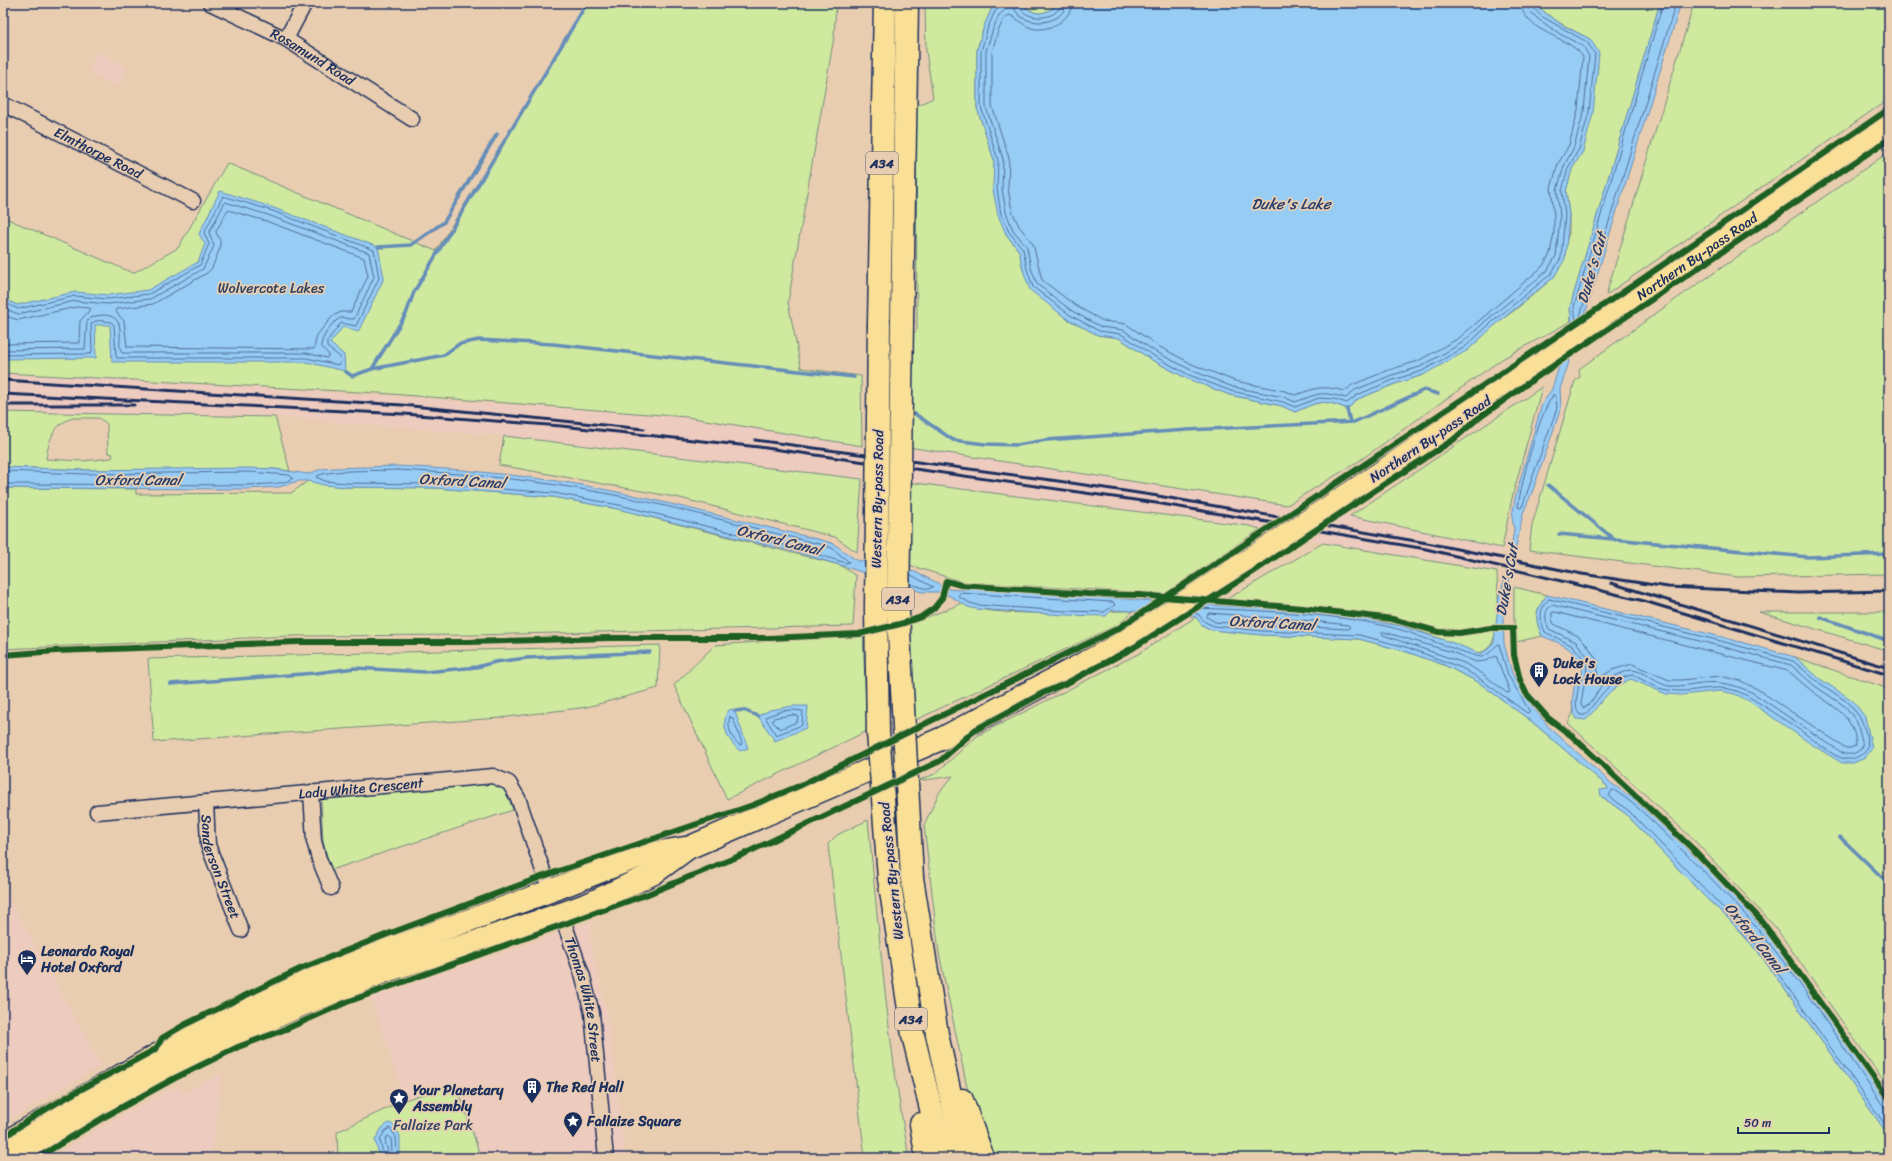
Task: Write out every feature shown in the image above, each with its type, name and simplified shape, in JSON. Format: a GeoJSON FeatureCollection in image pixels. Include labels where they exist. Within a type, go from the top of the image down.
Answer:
{"type":"FeatureCollection","features":[{"type":"Feature","properties":{"kind":"highway","name":"Western By-pass Road"},"geometry":{"type":"LineString","coordinates":[[885,3],[879,324],[876,610],[878,732],[889,878],[913,1035],[943,1158]]}},
{"type":"Feature","properties":{"kind":"highway","name":"Western By-pass Road"},"geometry":{"type":"LineString","coordinates":[[907,3],[898,613],[912,878],[937,1034],[964,1158]]}},
{"type":"Feature","properties":{"kind":"highway","name":"Northern By-pass Road"},"geometry":{"type":"LineString","coordinates":[[688,848],[943,738],[1126,641],[1374,477],[1889,125]]}},
{"type":"Feature","properties":{"kind":"highway"},"geometry":{"type":"LineString","coordinates":[[3,1146],[21,1133],[178,1043],[334,969],[550,891],[642,855],[688,848]]}},
{"type":"Feature","properties":{"kind":"highway"},"geometry":{"type":"LineString","coordinates":[[13,1158],[170,1068],[233,1036],[304,1004],[386,971],[562,914],[654,873],[688,848]]}},
{"type":"Feature","properties":{"kind":"highway"},"geometry":{"type":"LineString","coordinates":[[937,1034],[983,1158]]}},
{"type":"Feature","properties":{"kind":"highway"},"geometry":{"type":"LineString","coordinates":[[913,1035],[921,1122],[927,1158]]}},
{"type":"Feature","properties":{"kind":"street","name":"Rosamund Road"},"geometry":{"type":"LineString","coordinates":[[210,3],[286,39],[412,119]]}},
{"type":"Feature","properties":{"kind":"street"},"geometry":{"type":"LineString","coordinates":[[286,39],[305,3]]}},
{"type":"Feature","properties":{"kind":"street","name":"Elmthorpe Road"},"geometry":{"type":"LineString","coordinates":[[3,104],[193,200]]}},
{"type":"Feature","properties":{"kind":"street","name":"Lady White Crescent"},"geometry":{"type":"LineString","coordinates":[[97,812],[493,776],[509,783],[518,798],[550,891]]}},
{"type":"Feature","properties":{"kind":"street"},"geometry":{"type":"LineString","coordinates":[[311,792],[314,841],[319,859],[331,888]]}},
{"type":"Feature","properties":{"kind":"street","name":"Sanderson Street"},"geometry":{"type":"LineString","coordinates":[[206,802],[208,845],[241,930]]}},
{"type":"Feature","properties":{"kind":"street","name":"Thomas White Street"},"geometry":{"type":"LineString","coordinates":[[562,914],[583,977],[592,1013],[606,1158]]}},
{"type":"Feature","properties":{"kind":"shaded area"},"geometry":{"type":"Polygon","coordinates":[[[98,51],[127,68],[117,87],[88,72],[98,51]]]}},
{"type":"Feature","properties":{"kind":"shaded area"},"geometry":{"type":"Polygon","coordinates":[[[3,373],[292,390],[687,417],[862,446],[862,479],[504,436],[275,417],[3,412],[3,373]]]}},
{"type":"Feature","properties":{"kind":"shaded area"},"geometry":{"type":"Polygon","coordinates":[[[908,447],[1350,516],[1502,548],[1497,572],[1323,543],[1250,526],[907,482],[908,447]]]}},
{"type":"Feature","properties":{"kind":"shaded area","name":"Leonardo Royal Hotel Oxford"},"geometry":{"type":"Polygon","coordinates":[[[3,888],[101,1065],[3,1124],[3,888]]]}},
{"type":"Feature","properties":{"kind":"shaded area"},"geometry":{"type":"Polygon","coordinates":[[[594,921],[591,926],[590,938],[611,1035],[625,1158],[338,1158],[337,1132],[405,1100],[371,997],[594,921]]]}},
{"type":"Feature","properties":{"kind":"shaded area"},"geometry":{"type":"Polygon","coordinates":[[[222,1073],[211,1158],[51,1158],[100,1128],[172,1088],[177,1086],[181,1089],[180,1094],[222,1073]]]}},
{"type":"Feature","properties":{"kind":"green space","name":"Wolvercote Lakes"},"geometry":{"type":"Polygon","coordinates":[[[588,3],[836,3],[834,37],[788,302],[801,368],[861,376],[862,446],[687,417],[378,393],[3,373],[3,217],[133,273],[178,248],[227,163],[436,251],[588,3]]]}},
{"type":"Feature","properties":{"kind":"green space"},"geometry":{"type":"Polygon","coordinates":[[[925,3],[1001,3],[992,8],[984,26],[977,50],[977,108],[994,160],[993,190],[1006,234],[1019,251],[1023,270],[1054,308],[1067,319],[1098,335],[1119,338],[1152,360],[1188,379],[1230,395],[1282,406],[1295,412],[1315,404],[1326,402],[1347,409],[1358,399],[1395,384],[1423,375],[1515,310],[1554,277],[1569,233],[1569,215],[1566,191],[1572,169],[1583,151],[1598,66],[1590,39],[1553,19],[1534,3],[1660,3],[1570,307],[1571,321],[1502,359],[1359,461],[1287,505],[908,447],[909,337],[917,330],[916,106],[933,98],[926,51],[925,3]]]}},
{"type":"Feature","properties":{"kind":"green space"},"geometry":{"type":"Polygon","coordinates":[[[1021,3],[1059,3],[1049,10],[1036,13],[1026,8],[1021,3]]]}},
{"type":"Feature","properties":{"kind":"green space"},"geometry":{"type":"Polygon","coordinates":[[[1694,3],[1889,3],[1889,99],[1606,295],[1694,3]]]}},
{"type":"Feature","properties":{"kind":"green space"},"geometry":{"type":"Polygon","coordinates":[[[1889,152],[1889,574],[1738,577],[1529,550],[1532,525],[1575,381],[1580,377],[1579,369],[1669,304],[1889,152]]]}},
{"type":"Feature","properties":{"kind":"green space"},"geometry":{"type":"Polygon","coordinates":[[[1542,387],[1512,498],[1502,548],[1350,516],[1542,387]]]}},
{"type":"Feature","properties":{"kind":"green space"},"geometry":{"type":"Polygon","coordinates":[[[3,412],[275,417],[290,471],[274,469],[86,470],[3,467],[3,412]],[[73,418],[61,424],[53,434],[46,459],[82,461],[112,458],[113,454],[108,453],[107,424],[99,418],[73,418]]]}},
{"type":"Feature","properties":{"kind":"green space"},"geometry":{"type":"Polygon","coordinates":[[[504,436],[862,479],[857,552],[835,537],[680,498],[499,465],[504,436]]]}},
{"type":"Feature","properties":{"kind":"green space"},"geometry":{"type":"Polygon","coordinates":[[[308,481],[346,487],[435,488],[553,497],[618,509],[840,565],[856,576],[853,626],[472,635],[291,636],[3,649],[3,488],[136,489],[136,494],[291,493],[308,481]]]}},
{"type":"Feature","properties":{"kind":"green space"},"geometry":{"type":"Polygon","coordinates":[[[907,482],[1250,526],[1260,529],[1164,594],[963,582],[906,564],[907,482]]]}},
{"type":"Feature","properties":{"kind":"green space"},"geometry":{"type":"Polygon","coordinates":[[[1323,543],[1497,572],[1498,619],[1492,642],[1487,649],[1478,653],[1420,631],[1377,621],[1354,617],[1217,605],[1323,543]]]}},
{"type":"Feature","properties":{"kind":"green space"},"geometry":{"type":"Polygon","coordinates":[[[1514,587],[1547,595],[1540,605],[1537,614],[1538,624],[1542,636],[1516,642],[1514,587]]]}},
{"type":"Feature","properties":{"kind":"green space"},"geometry":{"type":"Polygon","coordinates":[[[963,603],[976,608],[1018,613],[1133,611],[1119,624],[909,723],[905,626],[963,603]]]}},
{"type":"Feature","properties":{"kind":"green space"},"geometry":{"type":"Polygon","coordinates":[[[1759,612],[1889,612],[1889,651],[1759,612]]]}},
{"type":"Feature","properties":{"kind":"green space"},"geometry":{"type":"Polygon","coordinates":[[[1196,617],[1202,625],[1212,630],[1262,635],[1359,639],[1404,651],[1444,665],[1478,682],[1531,721],[1607,786],[1608,789],[1601,796],[1626,814],[1706,898],[1728,918],[1759,953],[1889,1136],[1889,1158],[994,1158],[968,1092],[939,953],[924,825],[939,793],[953,776],[917,781],[935,774],[977,736],[1138,654],[1196,617]]]}},
{"type":"Feature","properties":{"kind":"green space"},"geometry":{"type":"Polygon","coordinates":[[[863,635],[867,731],[727,799],[674,685],[715,645],[863,635]]]}},
{"type":"Feature","properties":{"kind":"green space"},"geometry":{"type":"Polygon","coordinates":[[[1624,639],[1795,657],[1889,689],[1889,1088],[1776,928],[1693,839],[1568,723],[1573,713],[1572,702],[1624,639]]]}},
{"type":"Feature","properties":{"kind":"green space"},"geometry":{"type":"Polygon","coordinates":[[[660,645],[658,688],[587,707],[500,718],[154,742],[148,659],[660,645]]]}},
{"type":"Feature","properties":{"kind":"green space"},"geometry":{"type":"Polygon","coordinates":[[[493,781],[504,787],[513,810],[331,870],[323,842],[321,797],[493,781]]]}},
{"type":"Feature","properties":{"kind":"green space"},"geometry":{"type":"Polygon","coordinates":[[[868,820],[880,947],[895,1074],[909,1158],[865,1158],[828,844],[837,835],[868,820]]]}},
{"type":"Feature","properties":{"kind":"green space","name":"Fallaize Park"},"geometry":{"type":"Polygon","coordinates":[[[456,1083],[481,1158],[338,1158],[337,1132],[405,1100],[456,1083]]]}},
{"type":"Feature","properties":{"kind":"water","name":"Duke's Lake"},"geometry":{"type":"Polygon","coordinates":[[[1001,3],[1021,3],[1031,11],[1040,13],[1049,10],[1059,3],[1534,3],[1564,26],[1590,39],[1599,53],[1593,113],[1583,151],[1572,169],[1566,191],[1569,215],[1565,259],[1554,277],[1494,326],[1468,350],[1423,375],[1395,384],[1358,399],[1347,409],[1326,402],[1315,404],[1295,412],[1282,406],[1230,395],[1188,379],[1152,360],[1119,338],[1098,335],[1067,319],[1030,290],[1023,270],[1019,251],[1006,234],[998,215],[993,190],[994,160],[977,108],[977,50],[984,26],[992,8],[1001,3]]]}},
{"type":"Feature","properties":{"kind":"water"},"geometry":{"type":"Polygon","coordinates":[[[1660,3],[1681,3],[1585,314],[1560,389],[1561,408],[1533,490],[1523,513],[1503,619],[1504,644],[1512,673],[1525,697],[1548,726],[1611,783],[1632,798],[1708,869],[1756,921],[1784,956],[1889,1106],[1889,1136],[1759,953],[1728,918],[1706,898],[1626,814],[1601,796],[1600,790],[1608,789],[1607,786],[1531,721],[1478,682],[1444,665],[1404,651],[1359,639],[1262,635],[1212,630],[1202,625],[1196,617],[1112,610],[1106,616],[1065,615],[976,609],[968,607],[950,596],[938,592],[922,592],[840,565],[791,551],[618,509],[553,497],[435,488],[346,487],[324,485],[308,481],[298,481],[279,487],[248,489],[3,488],[3,467],[86,470],[249,468],[274,469],[308,474],[322,469],[397,466],[462,470],[528,477],[577,484],[637,496],[825,541],[834,544],[856,560],[915,572],[938,583],[941,586],[951,589],[977,589],[1343,615],[1401,626],[1456,644],[1478,653],[1482,653],[1494,642],[1499,596],[1506,576],[1514,530],[1512,517],[1515,498],[1542,404],[1552,389],[1572,325],[1570,307],[1660,3]]]}},
{"type":"Feature","properties":{"kind":"water"},"geometry":{"type":"Polygon","coordinates":[[[220,191],[271,207],[378,247],[384,278],[358,332],[343,327],[330,343],[344,355],[345,371],[306,362],[112,362],[110,325],[95,325],[96,358],[3,359],[3,298],[17,305],[75,292],[108,295],[148,290],[198,262],[205,244],[199,234],[220,191]]]}},
{"type":"Feature","properties":{"kind":"water"},"geometry":{"type":"Polygon","coordinates":[[[1547,595],[1722,637],[1795,657],[1820,679],[1852,700],[1865,717],[1872,748],[1865,758],[1853,763],[1842,763],[1814,746],[1749,701],[1735,694],[1720,691],[1681,695],[1666,694],[1631,679],[1611,691],[1586,720],[1577,719],[1574,714],[1572,704],[1575,676],[1582,675],[1583,664],[1578,662],[1576,657],[1568,648],[1542,636],[1538,624],[1537,614],[1540,605],[1547,595]]]}},
{"type":"Feature","properties":{"kind":"water"},"geometry":{"type":"Polygon","coordinates":[[[793,706],[808,706],[806,728],[775,741],[758,716],[770,710],[793,706]]]}},
{"type":"Feature","properties":{"kind":"water"},"geometry":{"type":"Polygon","coordinates":[[[734,709],[748,748],[740,751],[726,732],[725,726],[726,715],[729,710],[734,709]]]}},
{"type":"Feature","properties":{"kind":"water"},"geometry":{"type":"Polygon","coordinates":[[[389,1123],[394,1125],[400,1136],[400,1158],[380,1158],[375,1140],[382,1128],[389,1123]]]}},
{"type":"Feature","properties":{"kind":"waterway"},"geometry":{"type":"LineString","coordinates":[[345,371],[352,376],[372,369],[406,314],[414,292],[587,3]]}},
{"type":"Feature","properties":{"kind":"waterway"},"geometry":{"type":"LineString","coordinates":[[378,247],[411,245],[444,222],[497,134]]}},
{"type":"Feature","properties":{"kind":"waterway"},"geometry":{"type":"LineString","coordinates":[[372,369],[444,355],[459,344],[479,340],[553,344],[854,377]]}},
{"type":"Feature","properties":{"kind":"waterway"},"geometry":{"type":"LineString","coordinates":[[915,414],[953,440],[985,444],[1017,445],[1046,440],[1187,430],[1354,422],[1424,390],[1438,394]]}},
{"type":"Feature","properties":{"kind":"waterway"},"geometry":{"type":"LineString","coordinates":[[1347,409],[1350,422]]}},
{"type":"Feature","properties":{"kind":"waterway"},"geometry":{"type":"LineString","coordinates":[[1548,485],[1615,540]]}},
{"type":"Feature","properties":{"kind":"waterway"},"geometry":{"type":"LineString","coordinates":[[1559,534],[1808,557],[1889,554]]}},
{"type":"Feature","properties":{"kind":"waterway"},"geometry":{"type":"LineString","coordinates":[[1820,617],[1889,641]]}},
{"type":"Feature","properties":{"kind":"waterway"},"geometry":{"type":"LineString","coordinates":[[170,684],[316,673],[355,668],[425,672],[477,667],[495,662],[527,658],[650,652]]}},
{"type":"Feature","properties":{"kind":"waterway"},"geometry":{"type":"LineString","coordinates":[[735,711],[743,710],[758,716]]}},
{"type":"Feature","properties":{"kind":"waterway"},"geometry":{"type":"LineString","coordinates":[[1840,837],[1889,884]]}},
{"type":"Feature","properties":{"kind":"railway"},"geometry":{"type":"LineString","coordinates":[[3,380],[402,405],[644,429]]}},
{"type":"Feature","properties":{"kind":"railway"},"geometry":{"type":"LineString","coordinates":[[3,394],[404,414],[561,426],[759,447],[1156,503],[1426,549],[1644,601],[1889,675]]}},
{"type":"Feature","properties":{"kind":"railway"},"geometry":{"type":"LineString","coordinates":[[3,405],[134,405]]}},
{"type":"Feature","properties":{"kind":"railway"},"geometry":{"type":"LineString","coordinates":[[755,440],[1158,496],[1427,543],[1582,574],[1668,587],[1798,593],[1889,591]]}},
{"type":"Feature","properties":{"kind":"railway"},"geometry":{"type":"LineString","coordinates":[[1611,583],[1889,668]]}},
{"type":"Feature","properties":{"kind":"cycle path"},"geometry":{"type":"LineString","coordinates":[[3,1138],[40,1113],[156,1049],[162,1038],[184,1025],[300,969],[388,934],[544,876],[753,805],[799,786],[1119,628],[1632,286],[1889,109]]}},
{"type":"Feature","properties":{"kind":"cycle path"},"geometry":{"type":"LineString","coordinates":[[37,1158],[106,1116],[175,1078],[238,1047],[286,1029],[347,1002],[648,894],[744,854],[940,761],[975,730],[1043,693],[1067,683],[1133,648],[1253,572],[1453,440],[1476,420],[1528,383],[1889,139]]}},
{"type":"Feature","properties":{"kind":"cycle path"},"geometry":{"type":"LineString","coordinates":[[3,655],[56,651],[298,642],[468,642],[610,638],[769,638],[859,634],[904,623],[921,617],[934,608],[942,598],[946,581],[961,585],[1088,594],[1139,595],[1302,608],[1392,619],[1439,632],[1459,633],[1491,628],[1513,628],[1514,655],[1520,680],[1526,693],[1548,718],[1572,736],[1695,851],[1761,920],[1889,1099]]}},
{"type":"Feature","properties":{"kind":"place","name":"Duke's Lock House"},"geometry":{"type":"Point","coordinates":[1539,688]}},
{"type":"Feature","properties":{"kind":"place","name":"Leonardo Royal Hotel Oxford"},"geometry":{"type":"Point","coordinates":[27,976]}},
{"type":"Feature","properties":{"kind":"place","name":"The Red Hall"},"geometry":{"type":"Point","coordinates":[532,1104]}},
{"type":"Feature","properties":{"kind":"place","name":"Your Planetary Assembly"},"geometry":{"type":"Point","coordinates":[399,1115]}},
{"type":"Feature","properties":{"kind":"place","name":"Fallaize Square"},"geometry":{"type":"Point","coordinates":[573,1138]}},
{"type":"Feature","properties":{"kind":"water label","name":"Duke's Cut"},"geometry":{"type":"Point","coordinates":[1592,268]}},
{"type":"Feature","properties":{"kind":"water label","name":"Oxford Canal"},"geometry":{"type":"Point","coordinates":[138,480]}},
{"type":"Feature","properties":{"kind":"water label","name":"Oxford Canal"},"geometry":{"type":"Point","coordinates":[462,481]}},
{"type":"Feature","properties":{"kind":"water label","name":"Oxford Canal"},"geometry":{"type":"Point","coordinates":[779,540]}},
{"type":"Feature","properties":{"kind":"water label","name":"Duke's Cut"},"geometry":{"type":"Point","coordinates":[1507,580]}},
{"type":"Feature","properties":{"kind":"water label","name":"Oxford Canal"},"geometry":{"type":"Point","coordinates":[1272,623]}},
{"type":"Feature","properties":{"kind":"water label","name":"Oxford Canal"},"geometry":{"type":"Point","coordinates":[1755,938]}}]}
